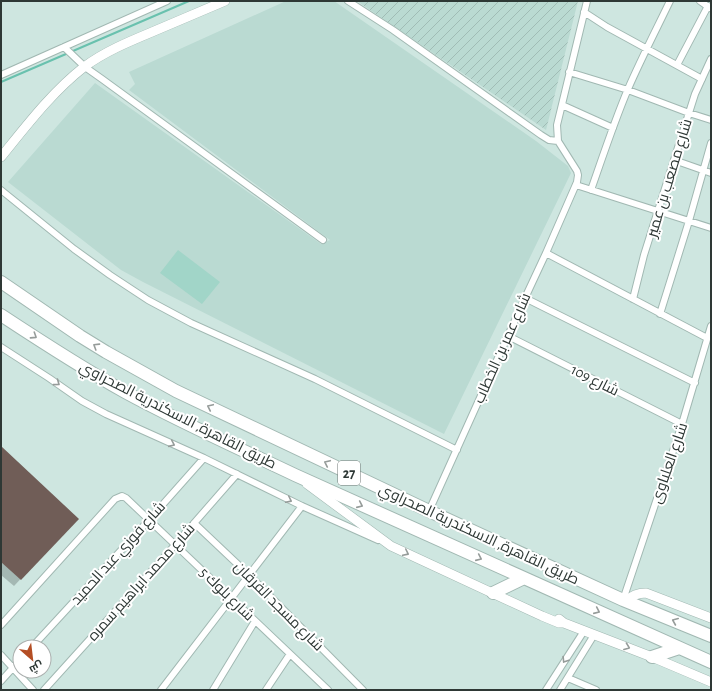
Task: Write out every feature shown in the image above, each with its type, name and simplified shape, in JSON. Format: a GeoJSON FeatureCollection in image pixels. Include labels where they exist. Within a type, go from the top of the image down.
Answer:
{"type":"FeatureCollection","features":[{"type":"Feature","properties":{"kind":"highway","name":"طريق القاهرة, الاسكندرية الصحراوي"},"geometry":{"type":"LineString","coordinates":[[1,282],[80,336],[183,395],[429,511],[624,600],[711,636]]}},
{"type":"Feature","properties":{"kind":"highway","name":"طريق القاهرة, الاسكندرية الصحراوي"},"geometry":{"type":"LineString","coordinates":[[1,315],[65,357],[126,392],[294,475],[711,662]]}},
{"type":"Feature","properties":{"kind":"highway"},"geometry":{"type":"LineString","coordinates":[[493,593],[524,578]]}},
{"type":"Feature","properties":{"kind":"highway"},"geometry":{"type":"LineString","coordinates":[[652,657],[679,648]]}},
{"type":"Feature","properties":{"kind":"street"},"geometry":{"type":"LineString","coordinates":[[1,75],[167,1]]}},
{"type":"Feature","properties":{"kind":"street"},"geometry":{"type":"LineString","coordinates":[[1,157],[53,95],[85,67],[106,53],[124,44],[225,1]]}},
{"type":"Feature","properties":{"kind":"street"},"geometry":{"type":"LineString","coordinates":[[348,1],[393,30],[541,136],[549,140],[558,141]]}},
{"type":"Feature","properties":{"kind":"street"},"geometry":{"type":"LineString","coordinates":[[587,1],[557,125],[558,141],[577,171],[578,175],[576,185],[711,228]]}},
{"type":"Feature","properties":{"kind":"street"},"geometry":{"type":"LineString","coordinates":[[591,190],[628,90],[670,1]]}},
{"type":"Feature","properties":{"kind":"street"},"geometry":{"type":"LineString","coordinates":[[677,65],[710,7],[700,1]]}},
{"type":"Feature","properties":{"kind":"street"},"geometry":{"type":"LineString","coordinates":[[584,12],[607,27],[702,79]]}},
{"type":"Feature","properties":{"kind":"street"},"geometry":{"type":"LineString","coordinates":[[64,47],[85,67],[323,240]]}},
{"type":"Feature","properties":{"kind":"street","name":"شارع مصعب بن عمير"},"geometry":{"type":"LineString","coordinates":[[633,299],[644,255],[695,94],[711,59]]}},
{"type":"Feature","properties":{"kind":"street"},"geometry":{"type":"LineString","coordinates":[[569,72],[628,90],[711,120]]}},
{"type":"Feature","properties":{"kind":"street"},"geometry":{"type":"LineString","coordinates":[[562,105],[613,128]]}},
{"type":"Feature","properties":{"kind":"street"},"geometry":{"type":"LineString","coordinates":[[660,314],[689,221],[711,143]]}},
{"type":"Feature","properties":{"kind":"street"},"geometry":{"type":"LineString","coordinates":[[674,160],[711,173]]}},
{"type":"Feature","properties":{"kind":"street","name":"شارع عمر بن الخطاب"},"geometry":{"type":"LineString","coordinates":[[429,511],[576,185]]}},
{"type":"Feature","properties":{"kind":"street"},"geometry":{"type":"LineString","coordinates":[[1,190],[110,276],[148,300],[191,322],[315,379],[457,450]]}},
{"type":"Feature","properties":{"kind":"street"},"geometry":{"type":"LineString","coordinates":[[546,253],[707,338]]}},
{"type":"Feature","properties":{"kind":"street"},"geometry":{"type":"LineString","coordinates":[[525,298],[695,383]]}},
{"type":"Feature","properties":{"kind":"street","name":"شارع العلباوى"},"geometry":{"type":"LineString","coordinates":[[624,600],[682,424],[711,326]]}},
{"type":"Feature","properties":{"kind":"street","name":"شارع 109"},"geometry":{"type":"LineString","coordinates":[[508,336],[682,424]]}},
{"type":"Feature","properties":{"kind":"street"},"geometry":{"type":"LineString","coordinates":[[1,347],[82,401],[106,414],[204,458],[302,506],[493,593],[502,593],[564,623],[652,657],[711,682]]}},
{"type":"Feature","properties":{"kind":"street","name":"شارع فوزي عبد الحميد"},"geometry":{"type":"LineString","coordinates":[[39,639],[204,458]]}},
{"type":"Feature","properties":{"kind":"street","name":"شارع محمد ابراهيم سمره"},"geometry":{"type":"LineString","coordinates":[[44,690],[237,474]]}},
{"type":"Feature","properties":{"kind":"street"},"geometry":{"type":"LineString","coordinates":[[294,475],[391,546]]}},
{"type":"Feature","properties":{"kind":"street","name":"شارع بلوك 5"},"geometry":{"type":"LineString","coordinates":[[1,625],[115,499],[122,496],[126,498],[328,690]]}},
{"type":"Feature","properties":{"kind":"street"},"geometry":{"type":"LineString","coordinates":[[161,690],[302,506]]}},
{"type":"Feature","properties":{"kind":"street","name":"شارع مسجد الفرقان"},"geometry":{"type":"LineString","coordinates":[[194,523],[249,575],[363,690]]}},
{"type":"Feature","properties":{"kind":"street"},"geometry":{"type":"LineString","coordinates":[[624,600],[637,594],[646,593],[711,618]]}},
{"type":"Feature","properties":{"kind":"street"},"geometry":{"type":"LineString","coordinates":[[213,690],[255,621]]}},
{"type":"Feature","properties":{"kind":"street"},"geometry":{"type":"LineString","coordinates":[[546,690],[584,631]]}},
{"type":"Feature","properties":{"kind":"street"},"geometry":{"type":"LineString","coordinates":[[560,690],[594,635]]}},
{"type":"Feature","properties":{"kind":"street"},"geometry":{"type":"LineString","coordinates":[[266,690],[290,654]]}},
{"type":"Feature","properties":{"kind":"street"},"geometry":{"type":"LineString","coordinates":[[1,655],[12,667]]}},
{"type":"Feature","properties":{"kind":"street"},"geometry":{"type":"LineString","coordinates":[[1,681],[12,669]]}},
{"type":"Feature","properties":{"kind":"street"},"geometry":{"type":"LineString","coordinates":[[568,678],[596,690]]}},
{"type":"Feature","properties":{"kind":"street"},"geometry":{"type":"LineString","coordinates":[[23,679],[33,690]]}},
{"type":"Feature","properties":{"kind":"shaded area"},"geometry":{"type":"Polygon","coordinates":[[[286,1],[334,1],[536,141],[568,166],[571,173],[444,434],[121,270],[8,182],[95,83],[321,244],[330,240],[129,90],[135,84],[129,72],[286,1]]]}},
{"type":"Feature","properties":{"kind":"shaded area"},"geometry":{"type":"Polygon","coordinates":[[[357,1],[578,1],[546,130],[357,1]]]}},
{"type":"Feature","properties":{"kind":"shaded area"},"geometry":{"type":"Polygon","coordinates":[[[178,250],[220,282],[202,304],[160,273],[178,250]]]}},
{"type":"Feature","properties":{"kind":"building"},"geometry":{"type":"Polygon","coordinates":[[[1,446],[79,519],[21,580],[1,562],[1,446]]]}},
{"type":"Feature","properties":{"kind":"waterway"},"geometry":{"type":"LineString","coordinates":[[1,82],[189,1]]}}]}
